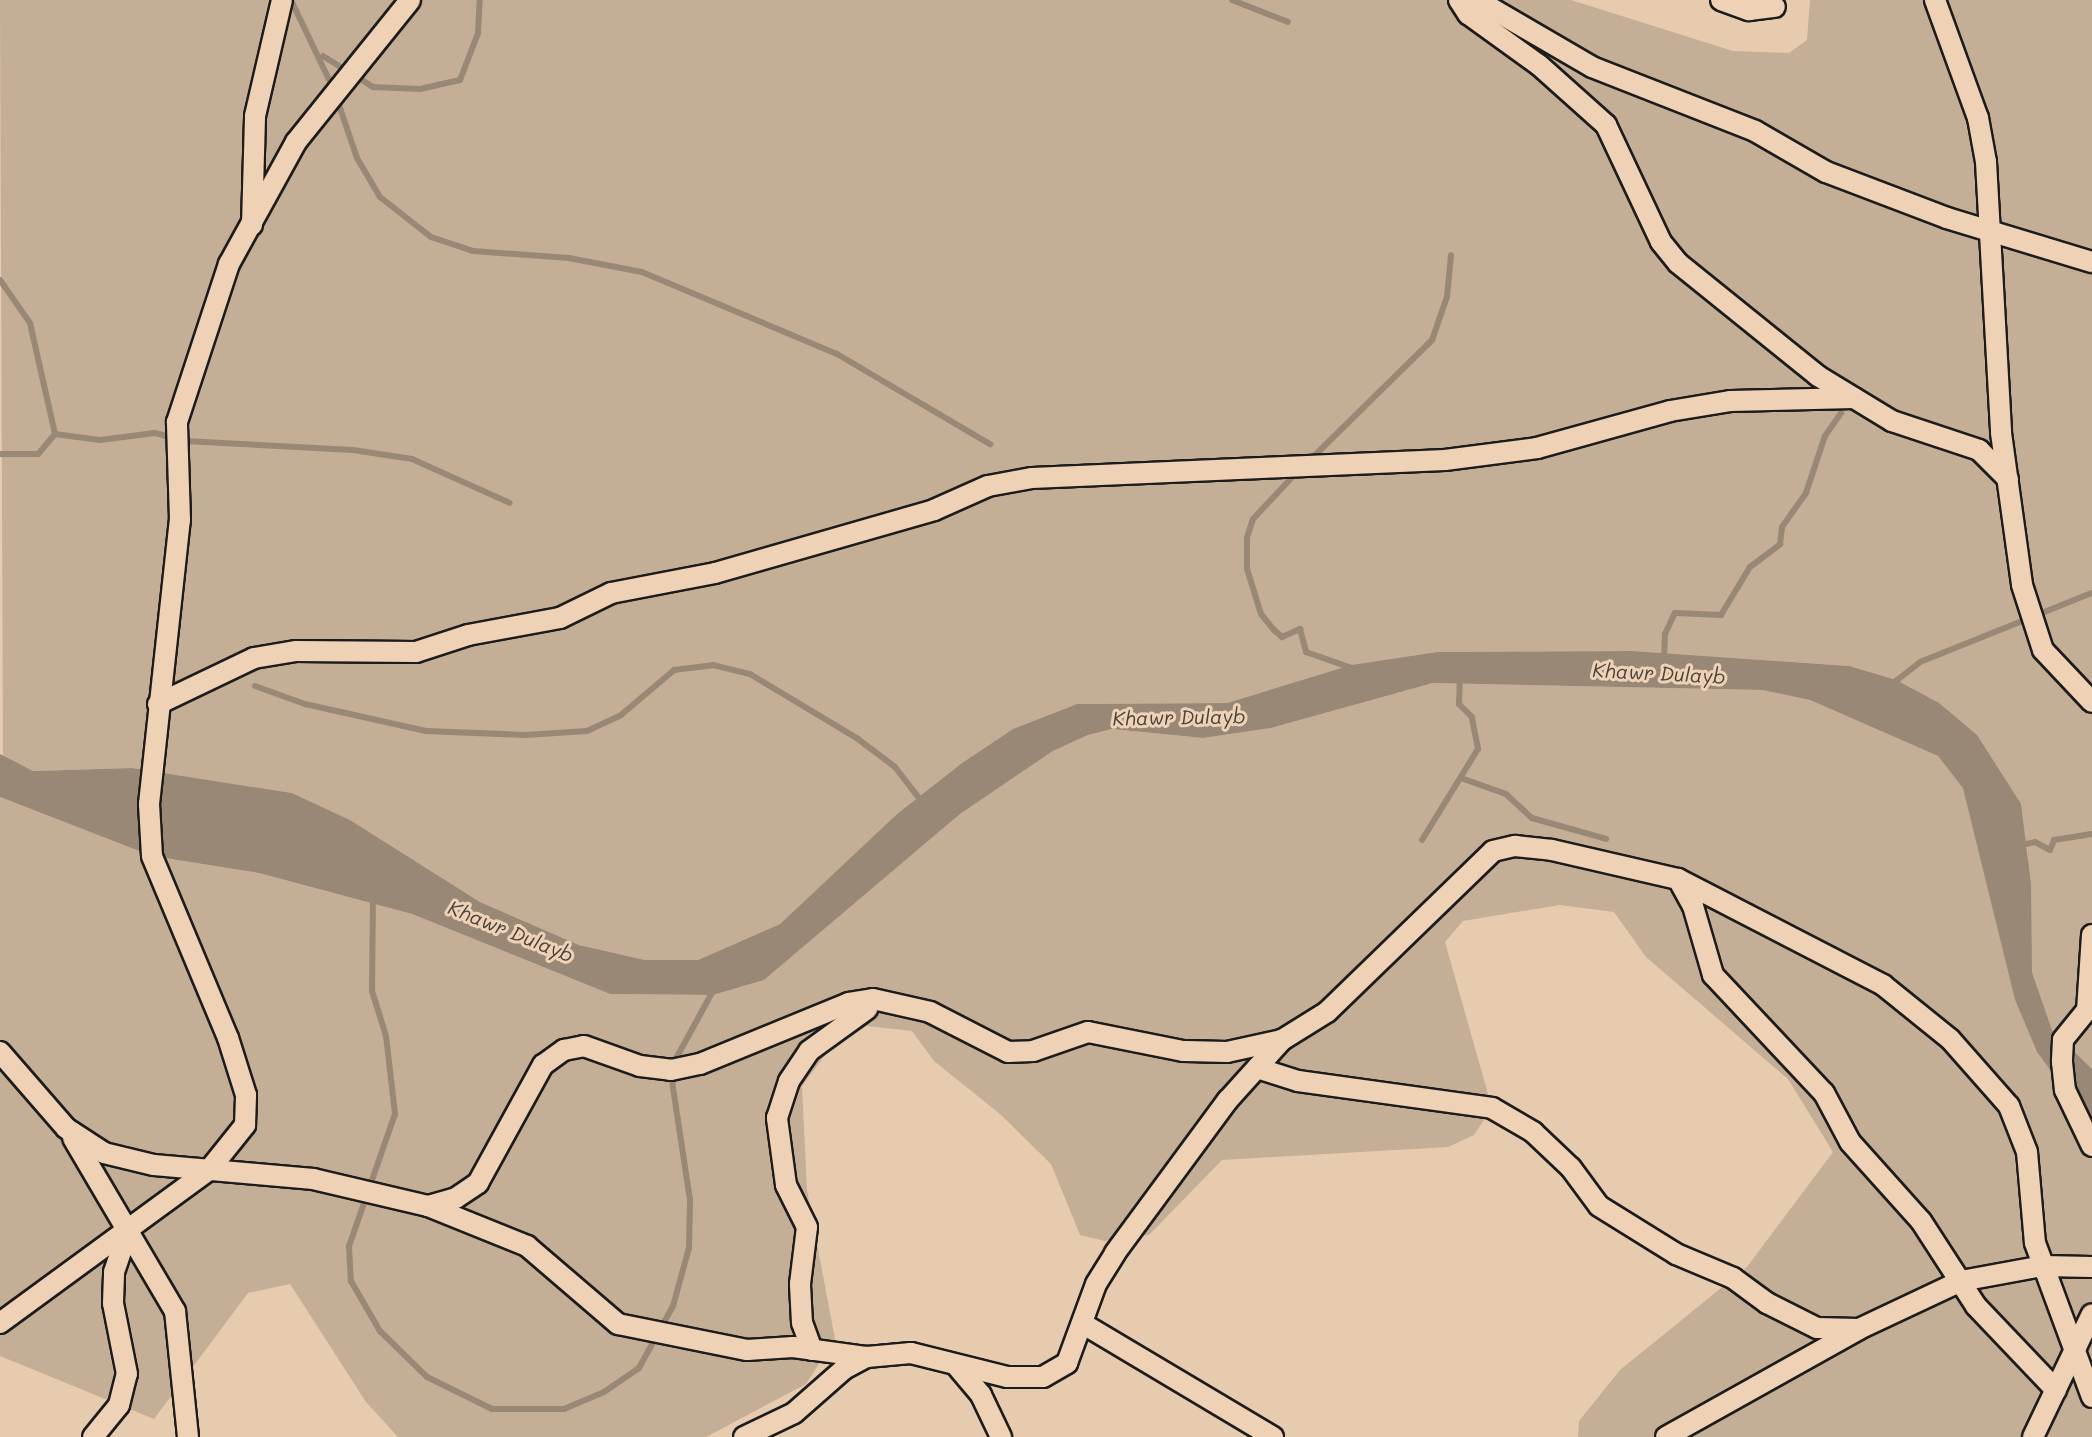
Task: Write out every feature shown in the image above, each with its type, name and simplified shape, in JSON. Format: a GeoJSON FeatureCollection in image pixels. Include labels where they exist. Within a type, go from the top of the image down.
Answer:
{"type":"FeatureCollection","features":[{"type":"Feature","properties":{"kind":"street"},"geometry":{"type":"LineString","coordinates":[[252,225],[255,116],[282,0]]}},
{"type":"Feature","properties":{"kind":"street"},"geometry":{"type":"LineString","coordinates":[[0,1323],[209,1170],[244,1125],[246,1095],[202,972],[152,856],[149,804],[158,704],[180,520],[175,439],[179,411],[229,264],[296,142],[410,0]]}},
{"type":"Feature","properties":{"kind":"street"},"geometry":{"type":"LineString","coordinates":[[1459,0],[1468,14],[1539,65],[1606,125],[1661,242],[1678,263],[1785,351],[1854,398],[1892,421],[1979,450],[2008,479]]}},
{"type":"Feature","properties":{"kind":"street"},"geometry":{"type":"LineString","coordinates":[[1477,0],[1592,67],[1755,131],[1826,172],[1989,231],[2092,261]]}},
{"type":"Feature","properties":{"kind":"street"},"geometry":{"type":"LineString","coordinates":[[1721,0],[1749,10],[1775,7]]}},
{"type":"Feature","properties":{"kind":"street"},"geometry":{"type":"LineString","coordinates":[[1935,0],[1978,118],[2008,479],[2022,585],[2043,650],[2092,702]]}},
{"type":"Feature","properties":{"kind":"street"},"geometry":{"type":"LineString","coordinates":[[158,704],[254,658],[296,651],[416,652],[468,635],[560,618],[611,593],[715,573],[934,510],[988,486],[1032,478],[1445,460],[1537,448],[1670,411],[1731,401],[1854,398]]}},
{"type":"Feature","properties":{"kind":"street"},"geometry":{"type":"LineString","coordinates":[[66,1128],[104,1153],[209,1170],[312,1179],[428,1206],[527,1246],[618,1324],[747,1350],[812,1350],[867,1357],[911,1353],[1007,1377],[1043,1377],[1067,1363],[1085,1325],[1096,1284],[1116,1253],[1257,1068],[1281,1040],[1327,1012],[1493,851],[1515,846],[1552,850],[1678,879],[1883,985],[1950,1039],[2009,1106],[2027,1152],[2035,1243],[2092,1396]]}},
{"type":"Feature","properties":{"kind":"street"},"geometry":{"type":"LineString","coordinates":[[1678,879],[1694,906],[1713,975],[1824,1093],[1850,1142],[1921,1221],[1976,1306],[2056,1390]]}},
{"type":"Feature","properties":{"kind":"street"},"geometry":{"type":"LineString","coordinates":[[2092,935],[2091,999],[2088,1010],[2063,1040],[2062,1062],[2065,1090],[2092,1146]]}},
{"type":"Feature","properties":{"kind":"street"},"geometry":{"type":"LineString","coordinates":[[428,1206],[456,1198],[478,1183],[543,1065],[564,1050],[584,1047],[640,1066],[671,1070],[796,1029],[849,1003],[884,1000],[930,1012],[1008,1052],[1033,1051],[1088,1032],[1183,1051],[1227,1052],[1281,1040]]}},
{"type":"Feature","properties":{"kind":"street"},"geometry":{"type":"LineString","coordinates":[[812,1350],[802,1323],[800,1284],[807,1227],[786,1185],[777,1118],[789,1081],[809,1051],[846,1019],[884,1000]]}},
{"type":"Feature","properties":{"kind":"street"},"geometry":{"type":"LineString","coordinates":[[0,1053],[66,1128],[129,1228],[175,1311],[188,1437]]}},
{"type":"Feature","properties":{"kind":"street"},"geometry":{"type":"LineString","coordinates":[[1257,1068],[1298,1081],[1492,1108],[1533,1132],[1571,1168],[1599,1206],[1676,1254],[1733,1278],[1767,1303],[1817,1328],[1860,1329]]}},
{"type":"Feature","properties":{"kind":"street"},"geometry":{"type":"LineString","coordinates":[[93,1437],[119,1405],[127,1374],[113,1303],[114,1272],[129,1228]]}},
{"type":"Feature","properties":{"kind":"street"},"geometry":{"type":"LineString","coordinates":[[1666,1437],[1860,1329],[1961,1281],[2043,1266],[2092,1267]]}},
{"type":"Feature","properties":{"kind":"street"},"geometry":{"type":"LineString","coordinates":[[2033,1437],[2092,1314]]}},
{"type":"Feature","properties":{"kind":"street"},"geometry":{"type":"LineString","coordinates":[[1085,1325],[1273,1437]]}},
{"type":"Feature","properties":{"kind":"street"},"geometry":{"type":"LineString","coordinates":[[744,1437],[794,1413],[844,1369],[867,1357]]}},
{"type":"Feature","properties":{"kind":"street"},"geometry":{"type":"LineString","coordinates":[[956,1365],[981,1395],[1001,1437]]}},
{"type":"Feature","properties":{"kind":"shaded area"},"geometry":{"type":"Polygon","coordinates":[[[0,0],[1571,0],[1733,51],[1789,53],[1807,40],[1810,0],[2092,0],[2092,1069],[2052,1030],[2032,972],[2027,844],[1849,666],[1633,651],[1437,652],[1351,665],[1227,703],[1077,704],[1013,729],[962,763],[897,814],[780,924],[698,960],[645,960],[579,945],[480,902],[350,820],[292,793],[132,768],[33,771],[3,757],[0,0]]]}},
{"type":"Feature","properties":{"kind":"shaded area"},"geometry":{"type":"Polygon","coordinates":[[[1433,683],[1762,690],[1810,700],[1938,756],[1964,788],[2015,1000],[2037,1052],[2092,1127],[2092,1437],[1578,1437],[1579,1421],[1620,1370],[1747,1267],[1833,1152],[1788,1079],[1646,957],[1614,912],[1560,905],[1463,921],[1445,942],[1492,1108],[1474,1135],[1448,1147],[1222,1160],[1149,1235],[1105,1241],[1080,1235],[1051,1164],[1000,1114],[934,1061],[912,1031],[867,1026],[828,1051],[802,1086],[807,1190],[835,1339],[806,1384],[706,1437],[398,1437],[366,1402],[290,1284],[248,1293],[154,1419],[0,1356],[0,797],[152,856],[259,873],[412,914],[610,994],[713,995],[764,980],[960,814],[1053,751],[1088,735],[1112,729],[1203,738],[1271,728],[1433,683]]]}},
{"type":"Feature","properties":{"kind":"water","name":"Khawr Dulayb"},"geometry":{"type":"Polygon","coordinates":[[[1633,651],[1849,666],[1896,680],[1939,703],[1977,735],[2021,804],[2031,884],[2032,972],[2052,1030],[2092,1069],[2092,1127],[2037,1052],[2015,1000],[1963,788],[1938,756],[1810,700],[1762,690],[1433,683],[1271,728],[1203,738],[1112,729],[1088,735],[1053,751],[960,814],[764,980],[713,995],[610,994],[412,914],[259,873],[152,856],[0,797],[0,754],[33,771],[132,768],[292,793],[350,820],[480,902],[579,945],[645,960],[698,960],[780,924],[897,814],[962,763],[1013,729],[1077,704],[1227,703],[1351,665],[1437,652],[1633,651]]]}},
{"type":"Feature","properties":{"kind":"waterway"},"geometry":{"type":"LineString","coordinates":[[291,0],[334,90]]}},
{"type":"Feature","properties":{"kind":"waterway"},"geometry":{"type":"LineString","coordinates":[[323,56],[373,87],[420,89],[460,80],[478,33],[480,0]]}},
{"type":"Feature","properties":{"kind":"waterway"},"geometry":{"type":"LineString","coordinates":[[1232,0],[1288,22]]}},
{"type":"Feature","properties":{"kind":"waterway"},"geometry":{"type":"LineString","coordinates":[[337,99],[357,158],[380,197],[431,237],[473,251],[569,258],[642,272],[837,354],[990,444]]}},
{"type":"Feature","properties":{"kind":"waterway"},"geometry":{"type":"LineString","coordinates":[[1309,461],[1432,340],[1447,297],[1451,255]]}},
{"type":"Feature","properties":{"kind":"waterway"},"geometry":{"type":"LineString","coordinates":[[0,280],[30,323],[55,434],[38,454],[0,454]]}},
{"type":"Feature","properties":{"kind":"waterway","name":"Khawr Dulayb"},"geometry":{"type":"LineString","coordinates":[[1664,661],[1665,634],[1675,613],[1721,615],[1750,567],[1780,544],[1782,527],[1806,493],[1825,436],[1841,413]]}},
{"type":"Feature","properties":{"kind":"waterway"},"geometry":{"type":"LineString","coordinates":[[55,434],[100,440],[155,433],[185,441],[353,450],[412,459],[510,503]]}},
{"type":"Feature","properties":{"kind":"waterway"},"geometry":{"type":"LineString","coordinates":[[1297,472],[1253,519],[1247,538],[1247,569],[1261,614],[1274,630],[1282,637],[1300,629],[1306,652],[1357,670]]}},
{"type":"Feature","properties":{"kind":"waterway"},"geometry":{"type":"LineString","coordinates":[[1892,684],[1920,662],[2092,593]]}},
{"type":"Feature","properties":{"kind":"waterway"},"geometry":{"type":"LineString","coordinates":[[255,686],[305,704],[426,731],[525,735],[587,731],[621,715],[674,670],[713,665],[750,674],[858,739],[895,767],[922,802]]}},
{"type":"Feature","properties":{"kind":"waterway"},"geometry":{"type":"LineString","coordinates":[[1422,840],[1478,749],[1472,717],[1459,704],[1460,676]]}},
{"type":"Feature","properties":{"kind":"waterway"},"geometry":{"type":"LineString","coordinates":[[1461,778],[1506,794],[1532,818],[1606,839]]}},
{"type":"Feature","properties":{"kind":"waterway"},"geometry":{"type":"LineString","coordinates":[[2022,845],[2035,842],[2050,850],[2054,840],[2092,834]]}},
{"type":"Feature","properties":{"kind":"waterway"},"geometry":{"type":"LineString","coordinates":[[373,895],[372,991],[386,1036],[395,1114],[349,1246],[351,1281],[380,1331],[427,1377],[492,1409],[564,1409],[604,1392],[639,1368],[673,1306],[689,1248],[690,1200],[671,1074]]}},
{"type":"Feature","properties":{"kind":"waterway"},"geometry":{"type":"LineString","coordinates":[[673,1064],[714,989]]}}]}
